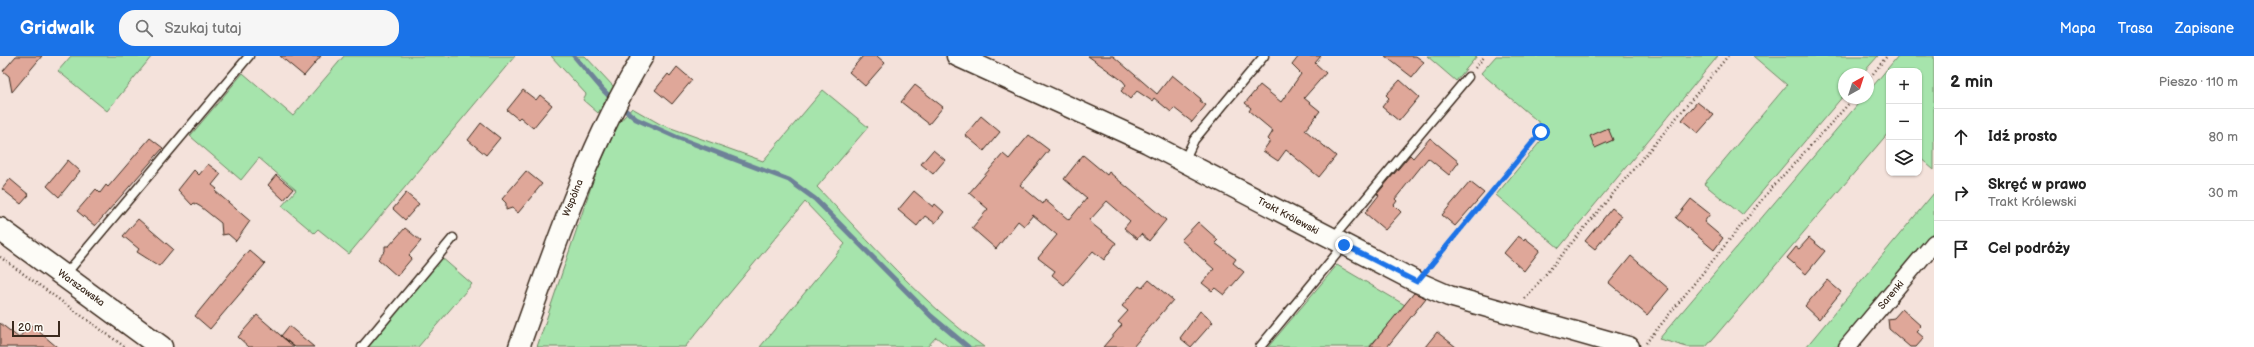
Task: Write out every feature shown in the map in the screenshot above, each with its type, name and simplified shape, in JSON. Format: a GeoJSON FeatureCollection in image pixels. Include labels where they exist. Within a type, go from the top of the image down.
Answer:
{"type":"FeatureCollection","features":[{"type":"Feature","properties":{"kind":"main road","name":"Warszawska"},"geometry":{"type":"LineString","coordinates":[[0,229],[161,347]]}},
{"type":"Feature","properties":{"kind":"street","name":"Wspólna"},"geometry":{"type":"LineString","coordinates":[[519,347],[569,208],[608,119],[643,56]]}},
{"type":"Feature","properties":{"kind":"street","name":"Trakt Królewski"},"geometry":{"type":"LineString","coordinates":[[957,56],[1184,161],[1338,242],[1417,282],[1449,296],[1629,347]]}},
{"type":"Feature","properties":{"kind":"street","name":"Sarenki"},"geometry":{"type":"LineString","coordinates":[[1847,347],[1934,243]]}},
{"type":"Feature","properties":{"kind":"lane"},"geometry":{"type":"LineString","coordinates":[[64,276],[250,56]]}},
{"type":"Feature","properties":{"kind":"lane"},"geometry":{"type":"LineString","coordinates":[[1184,161],[1194,140],[1264,56]]}},
{"type":"Feature","properties":{"kind":"lane"},"geometry":{"type":"LineString","coordinates":[[1260,347],[1338,242],[1468,77]]}},
{"type":"Feature","properties":{"kind":"lane"},"geometry":{"type":"LineString","coordinates":[[362,347],[453,238]]}},
{"type":"Feature","properties":{"kind":"path"},"geometry":{"type":"LineString","coordinates":[[1468,77],[1485,56]]}},
{"type":"Feature","properties":{"kind":"path"},"geometry":{"type":"LineString","coordinates":[[1512,315],[1728,56]]}},
{"type":"Feature","properties":{"kind":"path"},"geometry":{"type":"LineString","coordinates":[[1874,72],[1887,56]]}},
{"type":"Feature","properties":{"kind":"path"},"geometry":{"type":"LineString","coordinates":[[1643,347],[1769,191],[1849,104]]}},
{"type":"Feature","properties":{"kind":"path"},"geometry":{"type":"LineString","coordinates":[[1417,282],[1541,132]]}},
{"type":"Feature","properties":{"kind":"path"},"geometry":{"type":"LineString","coordinates":[[0,257],[125,347]]}},
{"type":"Feature","properties":{"kind":"green space"},"geometry":{"type":"Polygon","coordinates":[[[71,56],[152,56],[107,111],[58,71],[71,56]]]}},
{"type":"Feature","properties":{"kind":"green space"},"geometry":{"type":"Polygon","coordinates":[[[344,56],[515,56],[349,254],[318,229],[314,233],[282,206],[296,190],[259,158],[241,180],[190,136],[243,73],[293,116],[344,56]]]}},
{"type":"Feature","properties":{"kind":"green space"},"geometry":{"type":"Polygon","coordinates":[[[551,56],[585,56],[614,87],[598,113],[583,100],[586,94],[551,56]]]}},
{"type":"Feature","properties":{"kind":"green space"},"geometry":{"type":"Polygon","coordinates":[[[1427,56],[1477,56],[1456,81],[1427,56]]]}},
{"type":"Feature","properties":{"kind":"green space"},"geometry":{"type":"Polygon","coordinates":[[[1496,56],[1718,56],[1559,248],[1496,195],[1549,131],[1481,73],[1496,56]]]}},
{"type":"Feature","properties":{"kind":"green space"},"geometry":{"type":"Polygon","coordinates":[[[1753,56],[1878,56],[1867,68],[1838,68],[1838,102],[1742,215],[1704,184],[1787,85],[1753,56]]]}},
{"type":"Feature","properties":{"kind":"green space"},"geometry":{"type":"Polygon","coordinates":[[[1898,56],[1934,56],[1934,170],[1922,160],[1922,68],[1888,68],[1898,56]]]}},
{"type":"Feature","properties":{"kind":"green space"},"geometry":{"type":"Polygon","coordinates":[[[1886,70],[1886,136],[1706,347],[1687,347],[1659,339],[1858,104],[1874,104],[1874,85],[1886,70]]]}},
{"type":"Feature","properties":{"kind":"green space"},"geometry":{"type":"Polygon","coordinates":[[[823,90],[868,127],[817,187],[917,291],[939,311],[984,347],[949,347],[936,337],[927,347],[760,347],[845,244],[805,202],[685,347],[537,347],[594,178],[618,124],[632,108],[660,124],[763,161],[823,90]]]}},
{"type":"Feature","properties":{"kind":"green space"},"geometry":{"type":"Polygon","coordinates":[[[1934,193],[1934,255],[1857,347],[1806,347],[1934,193]]]}},
{"type":"Feature","properties":{"kind":"green space"},"geometry":{"type":"Polygon","coordinates":[[[441,257],[472,284],[418,347],[365,347],[441,257]]]}},
{"type":"Feature","properties":{"kind":"green space"},"geometry":{"type":"Polygon","coordinates":[[[1337,265],[1405,305],[1369,347],[1268,347],[1337,265]]]}},
{"type":"Feature","properties":{"kind":"building"},"geometry":{"type":"Polygon","coordinates":[[[16,56],[42,56],[12,92],[9,76],[3,71],[16,56]]]}},
{"type":"Feature","properties":{"kind":"building"},"geometry":{"type":"Polygon","coordinates":[[[280,56],[321,56],[304,76],[280,56]]]}},
{"type":"Feature","properties":{"kind":"building"},"geometry":{"type":"Polygon","coordinates":[[[863,56],[877,56],[885,63],[865,86],[849,72],[863,56]]]}},
{"type":"Feature","properties":{"kind":"building"},"geometry":{"type":"Polygon","coordinates":[[[1088,56],[1113,56],[1157,94],[1172,75],[1206,105],[1192,122],[1174,108],[1171,112],[1154,98],[1152,101],[1137,91],[1130,99],[1121,91],[1126,85],[1123,81],[1088,56]]]}},
{"type":"Feature","properties":{"kind":"building"},"geometry":{"type":"Polygon","coordinates":[[[1299,56],[1321,56],[1315,63],[1326,73],[1304,98],[1320,111],[1305,130],[1336,156],[1319,177],[1286,150],[1278,161],[1263,151],[1270,141],[1268,139],[1273,131],[1249,111],[1251,108],[1245,103],[1260,85],[1281,102],[1301,74],[1292,65],[1299,56]]]}},
{"type":"Feature","properties":{"kind":"building"},"geometry":{"type":"Polygon","coordinates":[[[1385,56],[1416,56],[1424,62],[1412,77],[1385,56]]]}},
{"type":"Feature","properties":{"kind":"building"},"geometry":{"type":"Polygon","coordinates":[[[677,67],[692,80],[672,104],[655,90],[668,74],[670,76],[677,67]]]}},
{"type":"Feature","properties":{"kind":"building"},"geometry":{"type":"Polygon","coordinates":[[[1400,80],[1419,97],[1399,121],[1382,107],[1389,98],[1386,95],[1400,80]]]}},
{"type":"Feature","properties":{"kind":"building"},"geometry":{"type":"Polygon","coordinates":[[[915,85],[943,107],[929,124],[901,102],[915,85]]]}},
{"type":"Feature","properties":{"kind":"building"},"geometry":{"type":"Polygon","coordinates":[[[523,90],[536,100],[540,95],[552,105],[533,128],[520,117],[518,119],[507,110],[523,90]]]}},
{"type":"Feature","properties":{"kind":"building"},"geometry":{"type":"Polygon","coordinates":[[[1697,102],[1714,115],[1698,133],[1682,120],[1697,102]]]}},
{"type":"Feature","properties":{"kind":"building"},"geometry":{"type":"Polygon","coordinates":[[[981,116],[1000,132],[984,151],[965,135],[981,116]]]}},
{"type":"Feature","properties":{"kind":"building"},"geometry":{"type":"Polygon","coordinates":[[[481,123],[500,138],[486,155],[468,140],[481,123]]]}},
{"type":"Feature","properties":{"kind":"building"},"geometry":{"type":"Polygon","coordinates":[[[1608,128],[1613,140],[1595,148],[1590,136],[1608,128]]]}},
{"type":"Feature","properties":{"kind":"building"},"geometry":{"type":"Polygon","coordinates":[[[1029,135],[1049,150],[1020,185],[1043,204],[1045,200],[1069,220],[1087,198],[1064,179],[1083,155],[1107,175],[1109,172],[1166,220],[1149,241],[1141,234],[1137,239],[1124,228],[1130,221],[1107,201],[1090,220],[1091,223],[1116,243],[1104,260],[1093,251],[1064,285],[1052,275],[1055,271],[1038,258],[1057,235],[1033,215],[1024,226],[1018,221],[996,249],[972,228],[988,209],[969,193],[1003,154],[1009,159],[1029,135]]]}},
{"type":"Feature","properties":{"kind":"building"},"geometry":{"type":"Polygon","coordinates":[[[150,138],[163,148],[95,226],[77,211],[96,189],[100,193],[106,185],[108,187],[150,138]]]}},
{"type":"Feature","properties":{"kind":"building"},"geometry":{"type":"Polygon","coordinates":[[[1430,138],[1459,162],[1449,175],[1428,158],[1395,199],[1397,201],[1394,205],[1401,212],[1385,230],[1365,213],[1379,195],[1377,194],[1410,155],[1413,158],[1430,138]]]}},
{"type":"Feature","properties":{"kind":"building"},"geometry":{"type":"Polygon","coordinates":[[[933,150],[945,160],[933,174],[921,164],[933,150]]]}},
{"type":"Feature","properties":{"kind":"building"},"geometry":{"type":"Polygon","coordinates":[[[68,160],[80,171],[59,197],[47,186],[68,160]]]}},
{"type":"Feature","properties":{"kind":"building"},"geometry":{"type":"Polygon","coordinates":[[[208,164],[221,174],[212,185],[217,189],[215,191],[250,221],[236,241],[228,234],[222,235],[221,223],[201,207],[194,203],[192,205],[178,190],[194,170],[199,175],[208,164]]]}},
{"type":"Feature","properties":{"kind":"building"},"geometry":{"type":"Polygon","coordinates":[[[526,171],[542,184],[518,213],[512,208],[506,210],[506,203],[502,199],[526,171]]]}},
{"type":"Feature","properties":{"kind":"building"},"geometry":{"type":"Polygon","coordinates":[[[276,175],[293,189],[284,200],[268,185],[276,175]]]}},
{"type":"Feature","properties":{"kind":"building"},"geometry":{"type":"Polygon","coordinates":[[[10,179],[29,195],[21,204],[2,189],[10,179]]]}},
{"type":"Feature","properties":{"kind":"building"},"geometry":{"type":"Polygon","coordinates":[[[1470,182],[1484,193],[1455,226],[1442,215],[1470,182]]]}},
{"type":"Feature","properties":{"kind":"building"},"geometry":{"type":"Polygon","coordinates":[[[914,191],[933,207],[935,204],[944,212],[935,223],[925,216],[917,226],[898,210],[914,191]]]}},
{"type":"Feature","properties":{"kind":"building"},"geometry":{"type":"Polygon","coordinates":[[[406,193],[419,204],[405,220],[393,209],[406,193]]]}},
{"type":"Feature","properties":{"kind":"building"},"geometry":{"type":"Polygon","coordinates":[[[1691,199],[1710,214],[1704,222],[1723,238],[1714,250],[1676,218],[1691,199]]]}},
{"type":"Feature","properties":{"kind":"building"},"geometry":{"type":"Polygon","coordinates":[[[1612,208],[1622,216],[1595,249],[1585,241],[1612,208]]]}},
{"type":"Feature","properties":{"kind":"building"},"geometry":{"type":"Polygon","coordinates":[[[138,219],[173,249],[159,266],[137,252],[139,249],[123,236],[138,219]]]}},
{"type":"Feature","properties":{"kind":"building"},"geometry":{"type":"Polygon","coordinates":[[[1198,222],[1218,240],[1215,243],[1236,259],[1233,263],[1244,272],[1224,295],[1215,288],[1212,291],[1202,283],[1214,269],[1181,240],[1198,222]]]}},
{"type":"Feature","properties":{"kind":"building"},"geometry":{"type":"Polygon","coordinates":[[[405,228],[421,241],[409,255],[412,258],[397,276],[378,259],[385,251],[385,246],[389,246],[405,228]]]}},
{"type":"Feature","properties":{"kind":"building"},"geometry":{"type":"Polygon","coordinates":[[[1518,236],[1524,240],[1525,238],[1540,250],[1524,271],[1504,253],[1518,236]]]}},
{"type":"Feature","properties":{"kind":"building"},"geometry":{"type":"Polygon","coordinates":[[[1809,238],[1825,251],[1806,274],[1787,258],[1796,247],[1799,249],[1809,238]]]}},
{"type":"Feature","properties":{"kind":"building"},"geometry":{"type":"Polygon","coordinates":[[[249,250],[265,264],[210,329],[195,316],[249,250]]]}},
{"type":"Feature","properties":{"kind":"building"},"geometry":{"type":"Polygon","coordinates":[[[1631,256],[1669,289],[1647,315],[1609,283],[1631,256]]]}},
{"type":"Feature","properties":{"kind":"building"},"geometry":{"type":"Polygon","coordinates":[[[1149,280],[1173,300],[1133,347],[1103,347],[1122,325],[1118,322],[1128,311],[1122,306],[1139,286],[1142,288],[1149,280]]]}},
{"type":"Feature","properties":{"kind":"building"},"geometry":{"type":"Polygon","coordinates":[[[1827,280],[1841,292],[1819,319],[1805,306],[1827,280]]]}},
{"type":"Feature","properties":{"kind":"building"},"geometry":{"type":"Polygon","coordinates":[[[1414,293],[1426,298],[1387,347],[1370,347],[1414,293]]]}},
{"type":"Feature","properties":{"kind":"building"},"geometry":{"type":"Polygon","coordinates":[[[1902,309],[1921,326],[1916,331],[1924,338],[1916,347],[1910,347],[1889,329],[1888,319],[1894,318],[1902,309]]]}},
{"type":"Feature","properties":{"kind":"building"},"geometry":{"type":"Polygon","coordinates":[[[1200,311],[1213,322],[1191,347],[1180,338],[1200,311]]]}},
{"type":"Feature","properties":{"kind":"building"},"geometry":{"type":"Polygon","coordinates":[[[257,315],[294,347],[249,347],[238,337],[257,315]]]}},
{"type":"Feature","properties":{"kind":"building"},"geometry":{"type":"Polygon","coordinates":[[[0,323],[19,338],[30,324],[57,347],[0,347],[0,323]]]}},
{"type":"Feature","properties":{"kind":"building"},"geometry":{"type":"Polygon","coordinates":[[[289,326],[314,347],[295,347],[281,336],[289,326]]]}},
{"type":"Feature","properties":{"kind":"building"},"geometry":{"type":"Polygon","coordinates":[[[1437,332],[1456,347],[1425,347],[1437,332]]]}},
{"type":"Feature","properties":{"kind":"waterway"},"geometry":{"type":"LineString","coordinates":[[574,56],[614,101]]}},
{"type":"Feature","properties":{"kind":"waterway"},"geometry":{"type":"LineString","coordinates":[[620,106],[636,119],[676,137],[789,180],[815,199],[931,316],[968,347]]}},
{"type":"Feature","properties":{"kind":"route"},"geometry":{"type":"LineString","coordinates":[[1344,245],[1417,282],[1541,132]]}}]}
